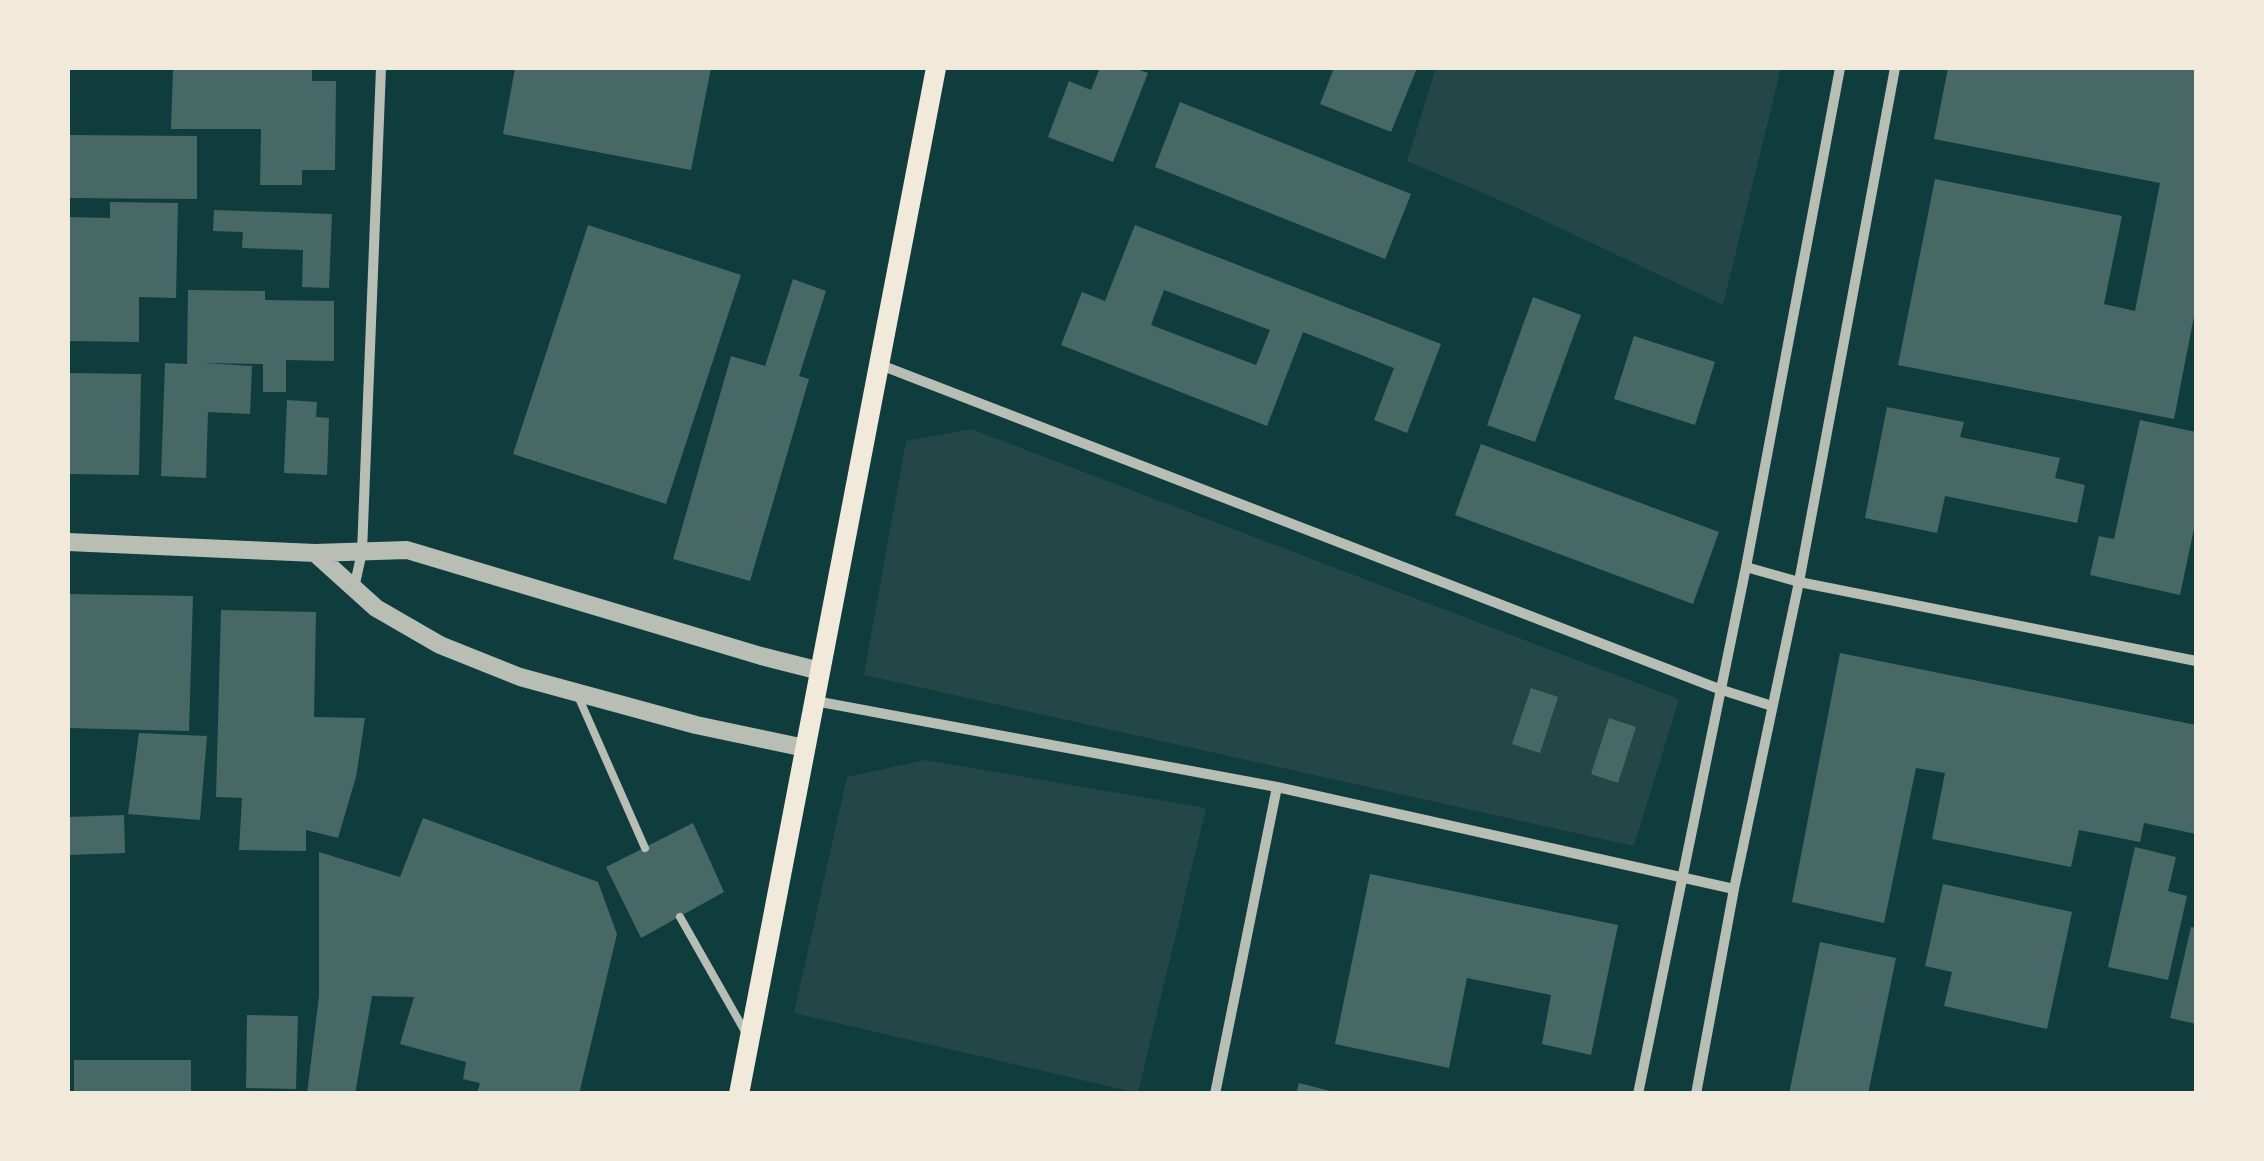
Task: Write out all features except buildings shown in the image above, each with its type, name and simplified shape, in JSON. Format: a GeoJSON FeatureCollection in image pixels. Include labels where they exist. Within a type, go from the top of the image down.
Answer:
{"type":"FeatureCollection","features":[{"type":"Feature","properties":{"kind":"main road"},"geometry":{"type":"LineString","coordinates":[[738,1094],[936,68]]}},
{"type":"Feature","properties":{"kind":"street"},"geometry":{"type":"LineString","coordinates":[[354,588],[362,552],[381,68]]}},
{"type":"Feature","properties":{"kind":"street"},"geometry":{"type":"LineString","coordinates":[[1638,1094],[1746,568],[1840,68]]}},
{"type":"Feature","properties":{"kind":"street"},"geometry":{"type":"LineString","coordinates":[[1696,1094],[1734,889],[1799,582],[1896,68]]}},
{"type":"Feature","properties":{"kind":"street"},"geometry":{"type":"LineString","coordinates":[[876,364],[1719,689],[1772,706]]}},
{"type":"Feature","properties":{"kind":"street"},"geometry":{"type":"LineString","coordinates":[[68,542],[315,553],[407,550],[820,671]]}},
{"type":"Feature","properties":{"kind":"street"},"geometry":{"type":"LineString","coordinates":[[315,553],[376,608],[440,645],[520,678],[731,734],[805,748]]}},
{"type":"Feature","properties":{"kind":"street"},"geometry":{"type":"LineString","coordinates":[[1746,568],[1799,582],[2196,660]]}},
{"type":"Feature","properties":{"kind":"street"},"geometry":{"type":"LineString","coordinates":[[814,701],[1277,787],[1734,889]]}},
{"type":"Feature","properties":{"kind":"street"},"geometry":{"type":"LineString","coordinates":[[1215,1094],[1277,787]]}},
{"type":"Feature","properties":{"kind":"lane"},"geometry":{"type":"LineString","coordinates":[[577,695],[644,848]]}},
{"type":"Feature","properties":{"kind":"lane"},"geometry":{"type":"LineString","coordinates":[[680,917],[749,1039]]}},
{"type":"Feature","properties":{"kind":"shaded area"},"geometry":{"type":"Polygon","coordinates":[[[1436,68],[1781,68],[1723,305],[1509,204],[1407,161],[1436,68]]]}},
{"type":"Feature","properties":{"kind":"shaded area"},"geometry":{"type":"Polygon","coordinates":[[[971,429],[1679,699],[1634,846],[864,675],[906,441],[971,429]]]}},
{"type":"Feature","properties":{"kind":"shaded area"},"geometry":{"type":"Polygon","coordinates":[[[925,760],[1206,808],[1138,1093],[794,1013],[847,777],[925,760]]]}}]}
